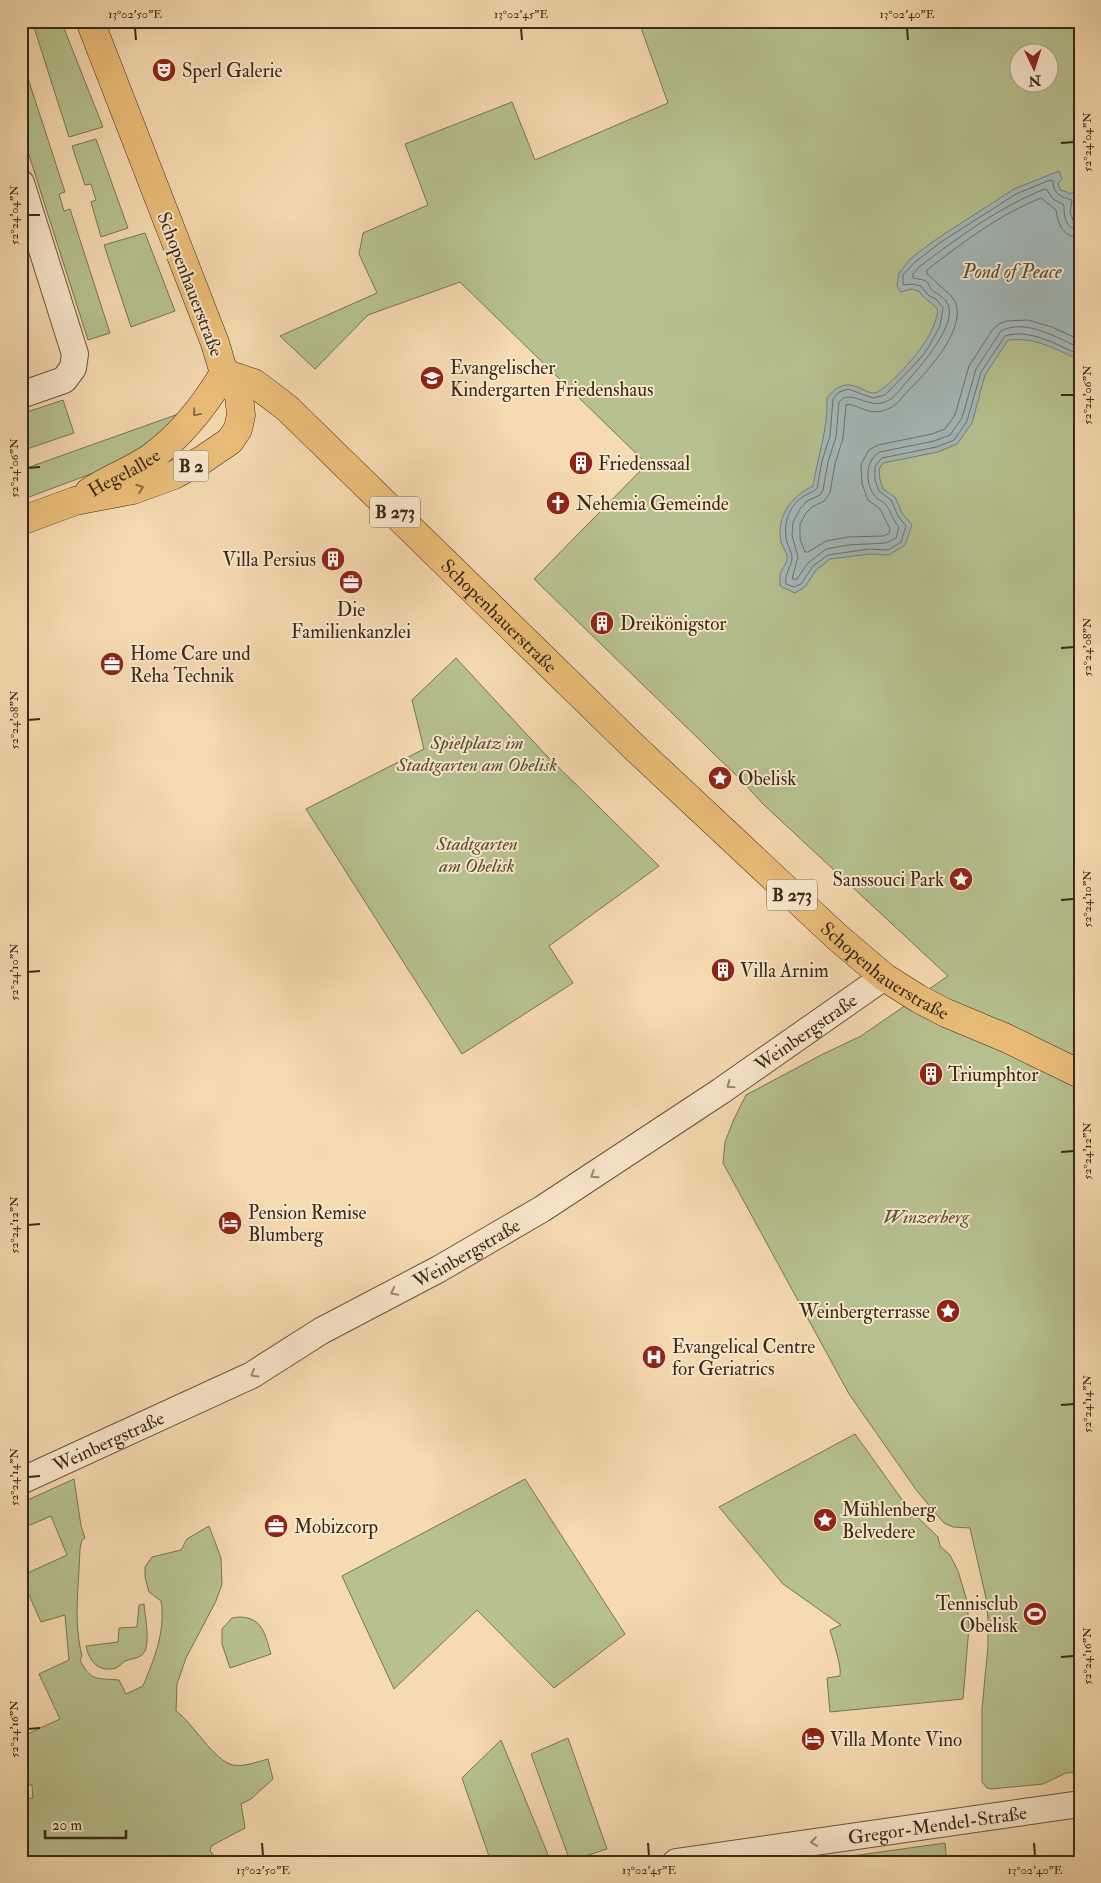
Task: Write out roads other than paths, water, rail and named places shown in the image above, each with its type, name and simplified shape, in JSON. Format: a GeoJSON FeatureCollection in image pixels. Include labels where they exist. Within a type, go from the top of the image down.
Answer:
{"type":"FeatureCollection","features":[{"type":"Feature","properties":{"kind":"main road","name":"Schopenhauerstraße"},"geometry":{"type":"LineString","coordinates":[[90,21],[215,343],[224,373],[254,382],[287,408],[633,746],[836,936],[884,976],[946,1014],[1006,1038],[1080,1074]]}},
{"type":"Feature","properties":{"kind":"main road","name":"Hegelallee"},"geometry":{"type":"LineString","coordinates":[[21,521],[75,501],[133,490],[174,475],[202,460],[230,441],[238,429],[241,415],[239,395],[224,373],[211,396],[178,435],[150,458],[104,482],[75,501]]}},
{"type":"Feature","properties":{"kind":"street"},"geometry":{"type":"LineString","coordinates":[[21,183],[75,354],[74,368],[64,380],[21,395]]}},
{"type":"Feature","properties":{"kind":"street","name":"Weinbergstraße"},"geometry":{"type":"LineString","coordinates":[[21,1482],[252,1375],[321,1331],[439,1269],[542,1209],[721,1090],[884,976]]}},
{"type":"Feature","properties":{"kind":"street","name":"Gregor-Mendel-Straße"},"geometry":{"type":"LineString","coordinates":[[676,1862],[1080,1804]]}},
{"type":"Feature","properties":{"kind":"water","name":"Pond of Peace"},"geometry":{"type":"Polygon","coordinates":[[[1059,171],[1062,179],[1058,183],[1060,190],[1068,194],[1080,190],[1080,201],[1075,211],[1080,222],[1080,360],[1037,342],[1008,340],[985,375],[972,423],[957,444],[938,452],[883,463],[879,469],[883,489],[895,497],[902,513],[912,525],[905,545],[889,555],[870,554],[830,559],[816,570],[805,587],[795,593],[780,586],[780,574],[787,559],[780,533],[783,516],[787,508],[798,496],[813,486],[824,432],[827,398],[837,388],[845,385],[855,386],[872,393],[885,387],[914,357],[926,341],[934,324],[938,310],[919,291],[911,289],[901,292],[897,286],[899,273],[911,258],[938,238],[1014,189],[1059,171]]]}},
{"type":"Feature","properties":{"kind":"place","name":"Sperl Galerie"},"geometry":{"type":"Point","coordinates":[164,70]}},
{"type":"Feature","properties":{"kind":"place","name":"Evangelischer Kindergarten Friedenshaus"},"geometry":{"type":"Point","coordinates":[432,378]}},
{"type":"Feature","properties":{"kind":"place","name":"Friedenssaal"},"geometry":{"type":"Point","coordinates":[581,463]}},
{"type":"Feature","properties":{"kind":"place","name":"Nehemia Gemeinde"},"geometry":{"type":"Point","coordinates":[558,503]}},
{"type":"Feature","properties":{"kind":"place","name":"Villa Persius"},"geometry":{"type":"Point","coordinates":[333,559]}},
{"type":"Feature","properties":{"kind":"place","name":"Die Familienkanzlei"},"geometry":{"type":"Point","coordinates":[351,582]}},
{"type":"Feature","properties":{"kind":"place","name":"Dreikönigstor"},"geometry":{"type":"Point","coordinates":[602,623]}},
{"type":"Feature","properties":{"kind":"place","name":"Home Care und Reha Technik"},"geometry":{"type":"Point","coordinates":[112,664]}},
{"type":"Feature","properties":{"kind":"place","name":"Obelisk"},"geometry":{"type":"Point","coordinates":[720,778]}},
{"type":"Feature","properties":{"kind":"place","name":"Sanssouci Park"},"geometry":{"type":"Point","coordinates":[961,879]}},
{"type":"Feature","properties":{"kind":"place","name":"Villa Arnim"},"geometry":{"type":"Point","coordinates":[723,970]}},
{"type":"Feature","properties":{"kind":"place","name":"Triumphtor"},"geometry":{"type":"Point","coordinates":[931,1074]}},
{"type":"Feature","properties":{"kind":"place","name":"Pension Remise Blumberg"},"geometry":{"type":"Point","coordinates":[230,1223]}},
{"type":"Feature","properties":{"kind":"place","name":"Weinbergterrasse"},"geometry":{"type":"Point","coordinates":[948,1311]}},
{"type":"Feature","properties":{"kind":"place","name":"Evangelical Centre for Geriatrics"},"geometry":{"type":"Point","coordinates":[654,1357]}},
{"type":"Feature","properties":{"kind":"place","name":"Mühlenberg Belvedere"},"geometry":{"type":"Point","coordinates":[825,1520]}},
{"type":"Feature","properties":{"kind":"place","name":"Mobizcorp"},"geometry":{"type":"Point","coordinates":[276,1526]}},
{"type":"Feature","properties":{"kind":"place","name":"Tennisclub Obelisk"},"geometry":{"type":"Point","coordinates":[1035,1614]}},
{"type":"Feature","properties":{"kind":"place","name":"Villa Monte Vino"},"geometry":{"type":"Point","coordinates":[813,1739]}},
{"type":"Feature","properties":{"kind":"park label","name":"Spielplatz im Stadtgarten am Obelisk"},"geometry":{"type":"Point","coordinates":[477,753]}},
{"type":"Feature","properties":{"kind":"park label","name":"Stadtgarten am Obelisk"},"geometry":{"type":"Point","coordinates":[477,854]}},
{"type":"Feature","properties":{"kind":"park label","name":"Winzerberg"},"geometry":{"type":"Point","coordinates":[926,1216]}}]}
